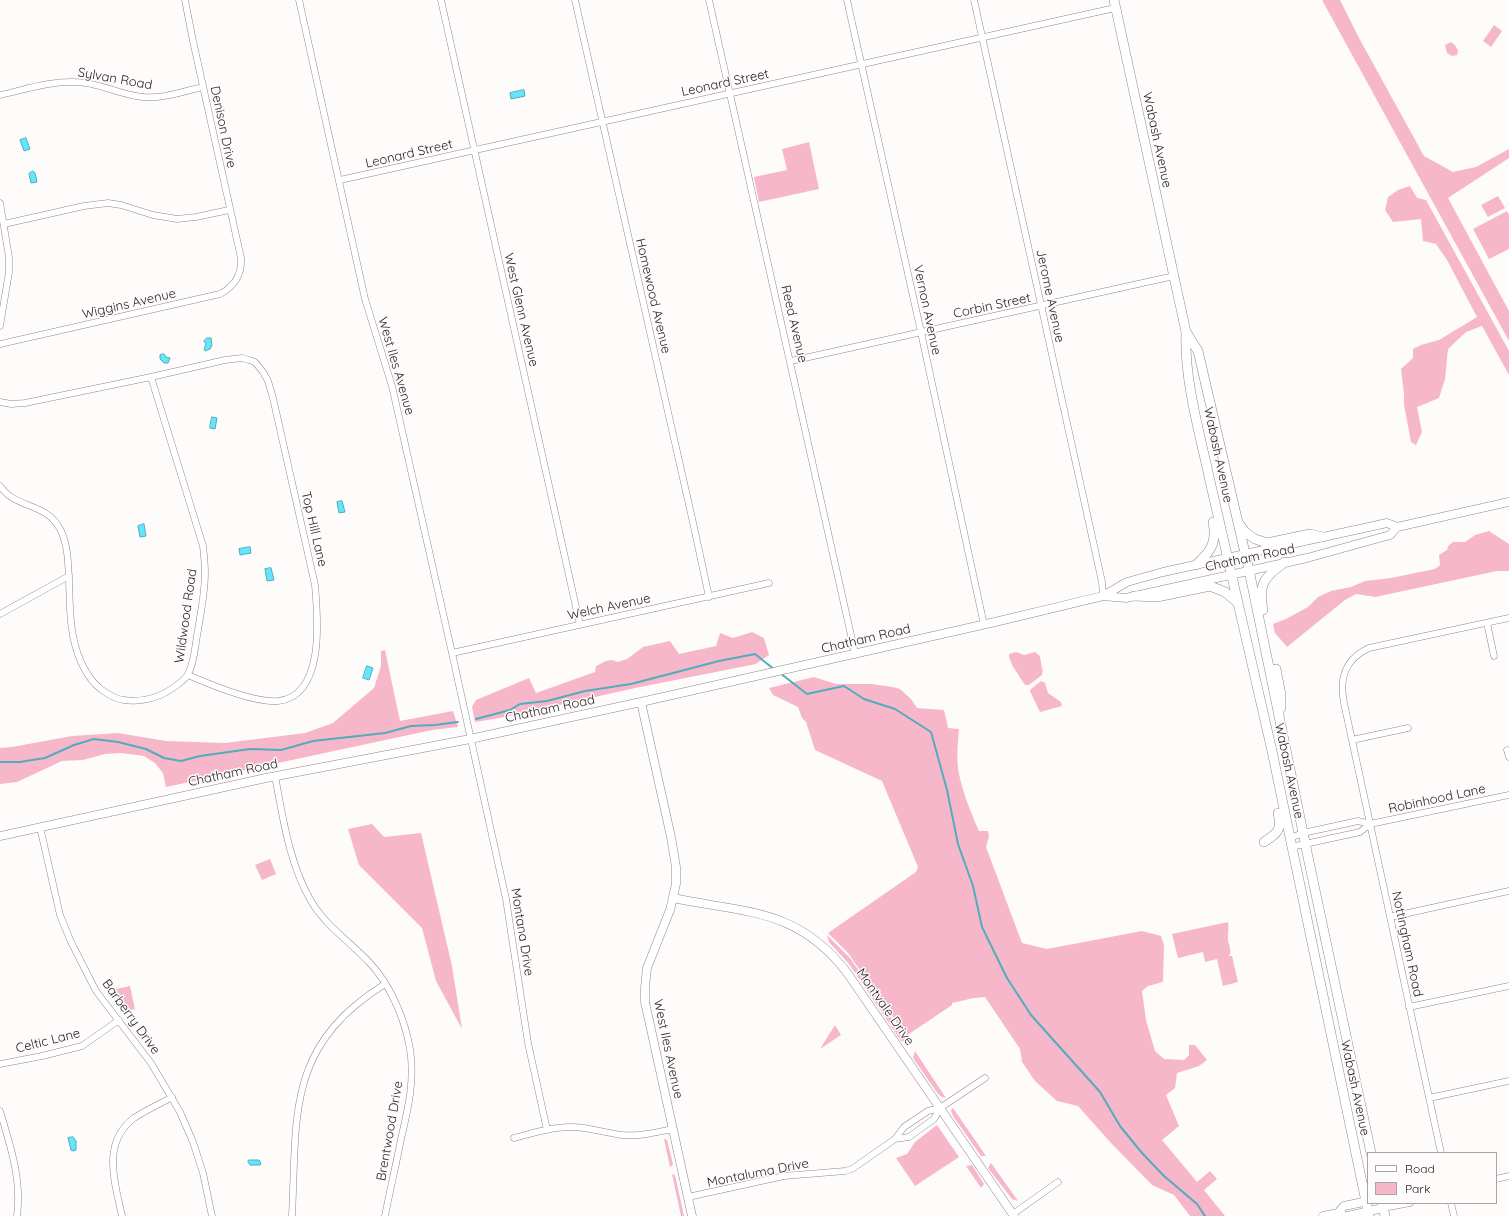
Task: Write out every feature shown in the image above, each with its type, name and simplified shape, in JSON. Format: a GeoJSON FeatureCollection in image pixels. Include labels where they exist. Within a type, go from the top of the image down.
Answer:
{"type":"FeatureCollection","features":[{"type":"Feature","properties":{"kind":"main road","name":"Wabash Avenue"},"geometry":{"type":"LineString","coordinates":[[1114,4],[1186,332],[1185,351],[1193,404],[1272,751],[1367,1201]]}},
{"type":"Feature","properties":{"kind":"main road","name":"Wabash Avenue"},"geometry":{"type":"LineString","coordinates":[[1186,332],[1198,351],[1249,570],[1305,844],[1371,1152]]}},
{"type":"Feature","properties":{"kind":"main road"},"geometry":{"type":"LineString","coordinates":[[1196,565],[1211,549],[1215,539],[1208,501],[1212,488]]}},
{"type":"Feature","properties":{"kind":"main road","name":"Chatham Road"},"geometry":{"type":"LineString","coordinates":[[0,836],[275,776],[470,738],[762,676],[1103,596],[1127,582],[1196,565],[1387,523],[1397,527],[1509,502]]}},
{"type":"Feature","properties":{"kind":"main road"},"geometry":{"type":"LineString","coordinates":[[1237,520],[1240,526],[1249,535],[1257,541],[1267,543],[1310,534],[1323,537]]}},
{"type":"Feature","properties":{"kind":"main road","name":"Chatham Road"},"geometry":{"type":"LineString","coordinates":[[1103,596],[1126,598],[1329,552],[1390,536],[1397,527]]}},
{"type":"Feature","properties":{"kind":"main road"},"geometry":{"type":"LineString","coordinates":[[1280,721],[1281,695],[1260,592],[1265,579],[1285,562]]}},
{"type":"Feature","properties":{"kind":"main road"},"geometry":{"type":"LineString","coordinates":[[1134,596],[1157,597],[1210,586],[1225,592],[1238,603]]}},
{"type":"Feature","properties":{"kind":"main road","name":"West Iles Avenue"},"geometry":{"type":"LineString","coordinates":[[641,702],[674,855],[676,884],[668,918],[647,968],[645,988],[647,1012],[692,1216]]}},
{"type":"Feature","properties":{"kind":"main road"},"geometry":{"type":"LineString","coordinates":[[1264,842],[1276,833],[1281,823],[1270,773],[1272,751]]}},
{"type":"Feature","properties":{"kind":"main road","name":"Montvale Drive"},"geometry":{"type":"LineString","coordinates":[[673,898],[764,914],[789,923],[815,940],[840,964],[1014,1215]]}},
{"type":"Feature","properties":{"kind":"main road"},"geometry":{"type":"LineString","coordinates":[[1344,1215],[1344,1206],[1367,1201]]}},
{"type":"Feature","properties":{"kind":"main road","name":"Wabash Avenue"},"geometry":{"type":"LineString","coordinates":[[1367,1204],[1369,1214]]}},
{"type":"Feature","properties":{"kind":"main road"},"geometry":{"type":"LineString","coordinates":[[1323,1216],[1369,1214],[1383,1209]]}},
{"type":"Feature","properties":{"kind":"street","name":"Denison Drive"},"geometry":{"type":"LineString","coordinates":[[186,0],[193,41],[229,210],[241,258]]}},
{"type":"Feature","properties":{"kind":"street","name":"West Iles Avenue"},"geometry":{"type":"LineString","coordinates":[[299,0],[340,180],[365,299],[392,386],[470,738]]}},
{"type":"Feature","properties":{"kind":"street","name":"West Glenn Avenue"},"geometry":{"type":"LineString","coordinates":[[441,0],[580,625]]}},
{"type":"Feature","properties":{"kind":"street","name":"Homewood Avenue"},"geometry":{"type":"LineString","coordinates":[[575,0],[693,519],[709,597]]}},
{"type":"Feature","properties":{"kind":"street","name":"Reed Avenue"},"geometry":{"type":"LineString","coordinates":[[709,0],[855,653]]}},
{"type":"Feature","properties":{"kind":"street","name":"Vernon Avenue"},"geometry":{"type":"LineString","coordinates":[[847,0],[984,624]]}},
{"type":"Feature","properties":{"kind":"street","name":"Jerome Avenue"},"geometry":{"type":"LineString","coordinates":[[974,0],[1102,582],[1103,596]]}},
{"type":"Feature","properties":{"kind":"street","name":"Leonard Street"},"geometry":{"type":"LineString","coordinates":[[340,180],[982,37],[1114,4]]}},
{"type":"Feature","properties":{"kind":"street","name":"Sylvan Road"},"geometry":{"type":"LineString","coordinates":[[0,95],[52,83],[86,83],[120,93],[144,97],[168,95],[203,86]]}},
{"type":"Feature","properties":{"kind":"street"},"geometry":{"type":"LineString","coordinates":[[0,203],[4,224],[9,272],[0,326]]}},
{"type":"Feature","properties":{"kind":"street"},"geometry":{"type":"LineString","coordinates":[[4,224],[89,205],[108,203],[121,205],[153,215],[177,219],[196,217],[229,210]]}},
{"type":"Feature","properties":{"kind":"street","name":"Wiggins Avenue"},"geometry":{"type":"LineString","coordinates":[[0,344],[220,294],[234,284],[241,268],[241,258]]}},
{"type":"Feature","properties":{"kind":"street","name":"Corbin Street"},"geometry":{"type":"LineString","coordinates":[[791,362],[1174,276]]}},
{"type":"Feature","properties":{"kind":"street","name":"Top Hill Lane"},"geometry":{"type":"LineString","coordinates":[[151,377],[234,359],[249,360],[258,366],[268,381],[273,398],[315,585],[317,624],[313,668],[306,685],[295,696],[277,701],[260,700],[213,686],[188,676]]}},
{"type":"Feature","properties":{"kind":"street"},"geometry":{"type":"LineString","coordinates":[[0,402],[11,404],[25,403],[151,377]]}},
{"type":"Feature","properties":{"kind":"street","name":"Wildwood Road"},"geometry":{"type":"LineString","coordinates":[[0,486],[10,497],[46,513],[56,523],[65,539],[69,560],[70,616],[74,640],[87,675],[94,684],[114,697],[127,700],[157,698],[167,692],[188,676],[194,653],[205,574],[203,546],[151,377]]}},
{"type":"Feature","properties":{"kind":"street"},"geometry":{"type":"LineString","coordinates":[[0,614],[69,576]]}},
{"type":"Feature","properties":{"kind":"street","name":"Welch Avenue"},"geometry":{"type":"LineString","coordinates":[[452,653],[769,583]]}},
{"type":"Feature","properties":{"kind":"street","name":"Nottingham Road"},"geometry":{"type":"LineString","coordinates":[[1440,1152],[1342,692],[1342,681],[1347,668],[1362,651],[1377,646],[1509,618]]}},
{"type":"Feature","properties":{"kind":"street"},"geometry":{"type":"LineString","coordinates":[[1487,623],[1494,656]]}},
{"type":"Feature","properties":{"kind":"street"},"geometry":{"type":"LineString","coordinates":[[1352,740],[1408,728]]}},
{"type":"Feature","properties":{"kind":"street","name":"Montana Drive"},"geometry":{"type":"LineString","coordinates":[[470,738],[506,899],[528,1043],[547,1130]]}},
{"type":"Feature","properties":{"kind":"street"},"geometry":{"type":"LineString","coordinates":[[1507,750],[1509,757]]}},
{"type":"Feature","properties":{"kind":"street","name":"Brentwood Drive"},"geometry":{"type":"LineString","coordinates":[[275,776],[294,862],[301,882],[311,902],[332,927],[370,963],[385,984],[397,1005],[406,1030],[412,1069],[411,1093],[385,1216]]}},
{"type":"Feature","properties":{"kind":"street","name":"Robinhood Lane"},"geometry":{"type":"LineString","coordinates":[[1291,842],[1303,833],[1358,821],[1370,824],[1509,795]]}},
{"type":"Feature","properties":{"kind":"street","name":"Robinhood Lane"},"geometry":{"type":"LineString","coordinates":[[1291,842],[1305,844],[1360,832],[1370,824]]}},
{"type":"Feature","properties":{"kind":"street","name":"Barberry Drive"},"geometry":{"type":"LineString","coordinates":[[40,827],[62,922],[96,991],[151,1063],[180,1112],[193,1142],[203,1173],[212,1216]]}},
{"type":"Feature","properties":{"kind":"street"},"geometry":{"type":"LineString","coordinates":[[1390,917],[1509,891]]}},
{"type":"Feature","properties":{"kind":"street"},"geometry":{"type":"LineString","coordinates":[[292,1216],[298,1103],[308,1068],[316,1051],[327,1034],[338,1022],[359,1002],[385,984]]}},
{"type":"Feature","properties":{"kind":"street"},"geometry":{"type":"LineString","coordinates":[[1410,1007],[1509,986]]}},
{"type":"Feature","properties":{"kind":"street","name":"Celtic Lane"},"geometry":{"type":"LineString","coordinates":[[0,1064],[82,1046],[119,1020]]}},
{"type":"Feature","properties":{"kind":"street"},"geometry":{"type":"LineString","coordinates":[[940,1108],[985,1078]]}},
{"type":"Feature","properties":{"kind":"street"},"geometry":{"type":"LineString","coordinates":[[1428,1098],[1509,1081]]}},
{"type":"Feature","properties":{"kind":"street"},"geometry":{"type":"LineString","coordinates":[[122,1216],[112,1163],[116,1144],[126,1126],[134,1118],[172,1097]]}},
{"type":"Feature","properties":{"kind":"street","name":"Montaluma Drive"},"geometry":{"type":"LineString","coordinates":[[896,1139],[904,1127],[928,1111],[940,1108]]}},
{"type":"Feature","properties":{"kind":"street","name":"Montaluma Drive"},"geometry":{"type":"LineString","coordinates":[[688,1197],[784,1176],[845,1171],[852,1169],[896,1139],[909,1136],[934,1119],[940,1108]]}},
{"type":"Feature","properties":{"kind":"street"},"geometry":{"type":"LineString","coordinates":[[0,1110],[15,1164],[18,1188],[17,1216]]}},
{"type":"Feature","properties":{"kind":"street"},"geometry":{"type":"LineString","coordinates":[[514,1138],[547,1130],[571,1127],[581,1127],[634,1136],[673,1129]]}},
{"type":"Feature","properties":{"kind":"street"},"geometry":{"type":"LineString","coordinates":[[1497,1179],[1509,1176]]}},
{"type":"Feature","properties":{"kind":"street"},"geometry":{"type":"LineString","coordinates":[[1014,1215],[1058,1182]]}},
{"type":"Feature","properties":{"kind":"street"},"geometry":{"type":"LineString","coordinates":[[1383,1209],[1406,1204]]}},
{"type":"Feature","properties":{"kind":"street"},"geometry":{"type":"LineString","coordinates":[[1451,1204],[1454,1216]]}},
{"type":"Feature","properties":{"kind":"green space"},"geometry":{"type":"Polygon","coordinates":[[[1322,0],[1340,0],[1359,38],[1424,156],[1453,172],[1476,167],[1509,149],[1509,158],[1448,198],[1509,311],[1509,341],[1322,0]]]}},
{"type":"Feature","properties":{"kind":"green space"},"geometry":{"type":"Polygon","coordinates":[[[1494,25],[1502,31],[1491,47],[1483,41],[1494,25]]]}},
{"type":"Feature","properties":{"kind":"green space"},"geometry":{"type":"Polygon","coordinates":[[[1451,42],[1457,49],[1457,55],[1452,56],[1447,53],[1445,45],[1451,42]]]}},
{"type":"Feature","properties":{"kind":"green space"},"geometry":{"type":"Polygon","coordinates":[[[809,142],[819,189],[759,202],[754,177],[787,170],[782,149],[809,142]]]}},
{"type":"Feature","properties":{"kind":"green space"},"geometry":{"type":"Polygon","coordinates":[[[1410,186],[1417,198],[1426,200],[1509,351],[1509,375],[1482,326],[1466,332],[1448,349],[1445,379],[1439,398],[1417,407],[1422,432],[1416,445],[1411,442],[1404,405],[1401,369],[1413,358],[1413,349],[1439,340],[1477,317],[1447,260],[1436,244],[1423,241],[1421,219],[1393,222],[1385,210],[1388,197],[1398,190],[1410,186]]]}},
{"type":"Feature","properties":{"kind":"green space"},"geometry":{"type":"Polygon","coordinates":[[[1498,196],[1505,208],[1488,217],[1481,205],[1498,196]]]}},
{"type":"Feature","properties":{"kind":"green space"},"geometry":{"type":"Polygon","coordinates":[[[1507,211],[1509,215],[1509,249],[1489,259],[1473,229],[1507,211]]]}},
{"type":"Feature","properties":{"kind":"green space"},"geometry":{"type":"Polygon","coordinates":[[[1489,531],[1509,544],[1509,571],[1497,571],[1375,597],[1356,594],[1345,600],[1287,647],[1275,633],[1273,624],[1308,607],[1318,597],[1331,591],[1351,587],[1365,581],[1391,578],[1435,569],[1440,565],[1439,555],[1447,550],[1448,546],[1453,542],[1465,542],[1475,535],[1489,531]]]}},
{"type":"Feature","properties":{"kind":"green space"},"geometry":{"type":"Polygon","coordinates":[[[752,632],[764,638],[769,655],[756,664],[475,722],[472,707],[476,700],[529,678],[536,693],[595,672],[596,666],[606,661],[612,660],[618,662],[627,659],[643,647],[670,641],[679,654],[716,646],[720,633],[733,638],[752,632]]]}},
{"type":"Feature","properties":{"kind":"green space"},"geometry":{"type":"Polygon","coordinates":[[[385,650],[400,721],[453,711],[458,727],[432,730],[166,787],[163,773],[155,763],[144,756],[121,753],[105,754],[83,760],[62,761],[17,782],[0,784],[0,748],[72,736],[118,733],[166,741],[225,743],[305,733],[333,723],[374,688],[381,666],[381,651],[385,650]]]}},
{"type":"Feature","properties":{"kind":"green space"},"geometry":{"type":"Polygon","coordinates":[[[1016,652],[1024,655],[1035,652],[1040,656],[1043,669],[1042,675],[1029,685],[1025,685],[1012,665],[1009,654],[1016,652]]]}},
{"type":"Feature","properties":{"kind":"green space"},"geometry":{"type":"Polygon","coordinates":[[[814,677],[836,684],[871,684],[900,689],[911,699],[917,708],[944,710],[948,728],[959,729],[958,763],[963,788],[979,831],[988,831],[989,836],[986,847],[1022,943],[1047,949],[1142,931],[1161,936],[1164,945],[1163,982],[1148,986],[1142,991],[1146,1020],[1155,1051],[1164,1059],[1184,1060],[1189,1055],[1189,1045],[1195,1045],[1207,1060],[1199,1066],[1177,1073],[1175,1088],[1166,1095],[1179,1126],[1162,1140],[1197,1182],[1210,1171],[1217,1179],[1204,1190],[1225,1216],[1190,1216],[1174,1195],[1152,1185],[1111,1143],[1078,1106],[1057,1101],[1035,1081],[1022,1062],[1020,1049],[985,997],[952,1003],[952,1005],[906,1036],[848,953],[828,933],[916,872],[918,867],[882,781],[815,750],[806,722],[802,718],[798,707],[773,695],[769,688],[814,677]]]}},
{"type":"Feature","properties":{"kind":"green space"},"geometry":{"type":"Polygon","coordinates":[[[1041,681],[1045,683],[1048,693],[1061,702],[1062,706],[1040,712],[1030,691],[1041,681]]]}},
{"type":"Feature","properties":{"kind":"green space"},"geometry":{"type":"Polygon","coordinates":[[[372,824],[384,837],[421,833],[452,966],[462,1029],[436,981],[422,928],[359,865],[348,829],[372,824]]]}},
{"type":"Feature","properties":{"kind":"green space"},"geometry":{"type":"Polygon","coordinates":[[[270,859],[276,874],[262,880],[255,865],[270,859]]]}},
{"type":"Feature","properties":{"kind":"green space"},"geometry":{"type":"Polygon","coordinates":[[[1228,922],[1229,956],[1232,956],[1238,982],[1223,986],[1217,959],[1205,962],[1203,952],[1178,958],[1172,934],[1228,922]]]}},
{"type":"Feature","properties":{"kind":"green space"},"geometry":{"type":"Polygon","coordinates":[[[827,935],[850,958],[908,1042],[901,1041],[849,964],[829,942],[827,935]]]}},
{"type":"Feature","properties":{"kind":"green space"},"geometry":{"type":"Polygon","coordinates":[[[130,986],[135,1009],[126,1011],[112,990],[130,986]]]}},
{"type":"Feature","properties":{"kind":"green space"},"geometry":{"type":"Polygon","coordinates":[[[835,1025],[841,1035],[820,1049],[835,1025]]]}},
{"type":"Feature","properties":{"kind":"green space"},"geometry":{"type":"Polygon","coordinates":[[[915,1051],[946,1098],[938,1094],[913,1058],[915,1051]]]}},
{"type":"Feature","properties":{"kind":"green space"},"geometry":{"type":"Polygon","coordinates":[[[953,1108],[986,1156],[981,1156],[953,1116],[951,1110],[953,1108]]]}},
{"type":"Feature","properties":{"kind":"green space"},"geometry":{"type":"Polygon","coordinates":[[[937,1125],[959,1157],[915,1186],[896,1158],[907,1154],[915,1142],[937,1125]]]}},
{"type":"Feature","properties":{"kind":"green space"},"geometry":{"type":"Polygon","coordinates":[[[664,1139],[667,1140],[673,1164],[670,1167],[664,1139]]]}},
{"type":"Feature","properties":{"kind":"green space"},"geometry":{"type":"Polygon","coordinates":[[[991,1163],[1018,1201],[1012,1199],[988,1168],[991,1163]]]}},
{"type":"Feature","properties":{"kind":"green space"},"geometry":{"type":"Polygon","coordinates":[[[972,1165],[984,1184],[981,1188],[966,1166],[972,1165]]]}},
{"type":"Feature","properties":{"kind":"green space"},"geometry":{"type":"Polygon","coordinates":[[[672,1174],[675,1175],[684,1216],[681,1216],[672,1174]]]}},
{"type":"Feature","properties":{"kind":"water"},"geometry":{"type":"Polygon","coordinates":[[[524,90],[525,96],[511,99],[510,93],[524,90]]]}},
{"type":"Feature","properties":{"kind":"water"},"geometry":{"type":"Polygon","coordinates":[[[26,138],[30,149],[24,151],[20,140],[26,138]]]}},
{"type":"Feature","properties":{"kind":"water"},"geometry":{"type":"Polygon","coordinates":[[[33,171],[37,182],[31,183],[29,174],[33,171]]]}},
{"type":"Feature","properties":{"kind":"water"},"geometry":{"type":"Polygon","coordinates":[[[207,338],[211,338],[212,345],[210,349],[205,351],[204,349],[206,344],[204,341],[207,338]]]}},
{"type":"Feature","properties":{"kind":"water"},"geometry":{"type":"Polygon","coordinates":[[[164,354],[166,357],[170,358],[168,363],[164,363],[160,359],[160,355],[164,354]]]}},
{"type":"Feature","properties":{"kind":"water"},"geometry":{"type":"Polygon","coordinates":[[[212,417],[217,418],[215,429],[210,428],[212,417]]]}},
{"type":"Feature","properties":{"kind":"water"},"geometry":{"type":"Polygon","coordinates":[[[342,501],[345,512],[339,513],[337,502],[342,501]]]}},
{"type":"Feature","properties":{"kind":"water"},"geometry":{"type":"Polygon","coordinates":[[[144,524],[146,536],[140,537],[138,526],[144,524]]]}},
{"type":"Feature","properties":{"kind":"water"},"geometry":{"type":"Polygon","coordinates":[[[250,547],[251,553],[240,555],[239,549],[250,547]]]}},
{"type":"Feature","properties":{"kind":"water"},"geometry":{"type":"Polygon","coordinates":[[[271,568],[274,580],[267,581],[265,569],[271,568]]]}},
{"type":"Feature","properties":{"kind":"water"},"geometry":{"type":"Polygon","coordinates":[[[367,666],[373,668],[369,680],[363,678],[367,666]]]}},
{"type":"Feature","properties":{"kind":"water"},"geometry":{"type":"Polygon","coordinates":[[[73,1137],[76,1141],[76,1150],[73,1151],[71,1150],[68,1138],[73,1137]]]}},
{"type":"Feature","properties":{"kind":"water"},"geometry":{"type":"Polygon","coordinates":[[[249,1160],[259,1160],[261,1163],[260,1165],[250,1165],[248,1162],[249,1160]]]}},
{"type":"Feature","properties":{"kind":"waterway"},"geometry":{"type":"LineString","coordinates":[[476,719],[510,710],[520,704],[547,701],[585,691],[631,684],[719,661],[755,654],[775,670]]}},
{"type":"Feature","properties":{"kind":"waterway"},"geometry":{"type":"LineString","coordinates":[[780,673],[807,694],[844,686],[864,699],[895,709],[931,732],[947,790],[958,844],[973,886],[982,927],[1007,978],[1031,1015],[1100,1092],[1120,1126],[1142,1153],[1164,1176],[1197,1204],[1205,1216]]}},
{"type":"Feature","properties":{"kind":"waterway"},"geometry":{"type":"LineString","coordinates":[[0,762],[20,762],[45,758],[74,745],[94,739],[118,742],[146,749],[164,758],[181,761],[200,756],[250,749],[281,750],[313,741],[385,733],[411,726],[458,722]]}}]}
